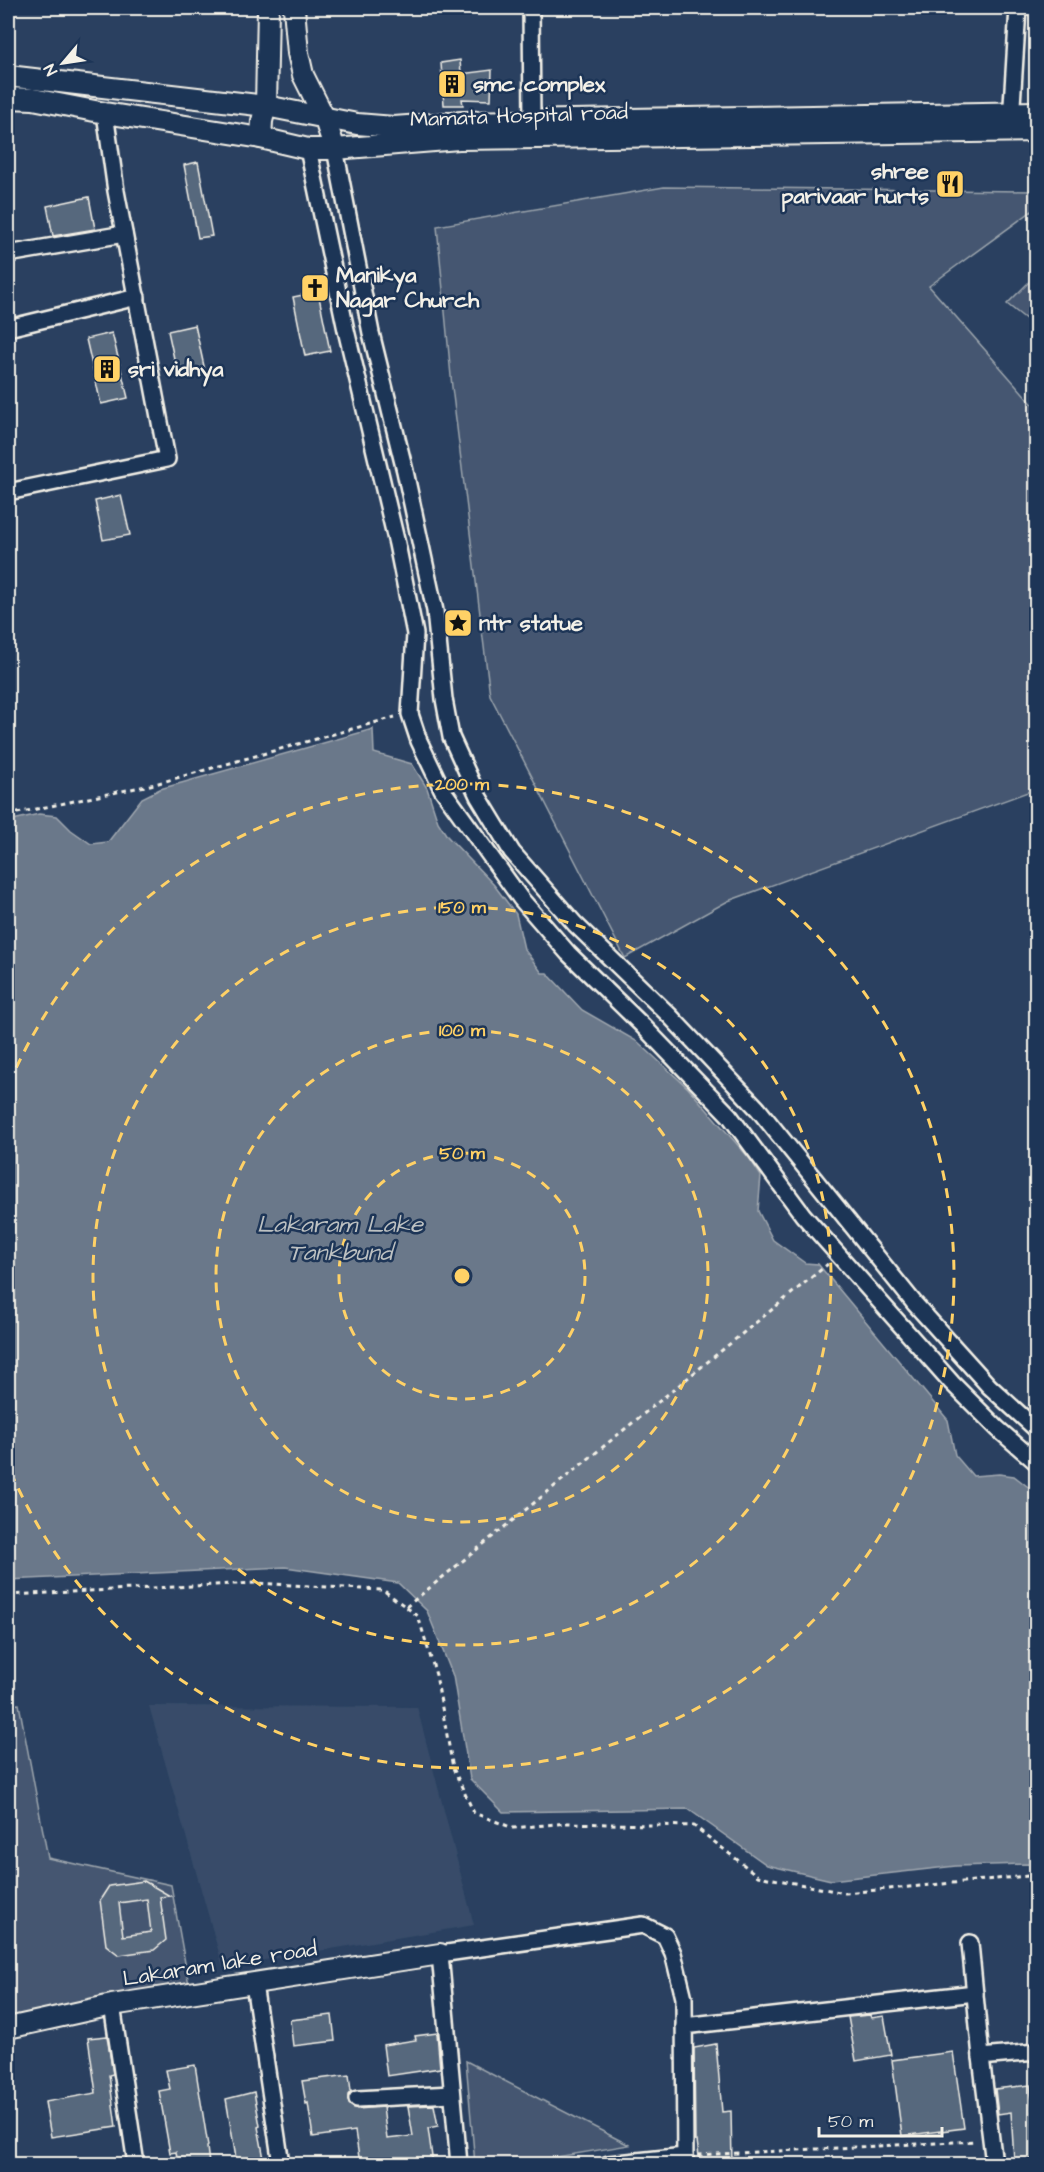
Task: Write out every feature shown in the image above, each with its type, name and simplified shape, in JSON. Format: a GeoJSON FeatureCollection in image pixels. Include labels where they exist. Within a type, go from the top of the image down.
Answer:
{"type":"FeatureCollection","features":[{"type":"Feature","properties":{"kind":"street"},"geometry":{"type":"LineString","coordinates":[[261,138],[266,106],[268,8]]}},
{"type":"Feature","properties":{"kind":"street"},"geometry":{"type":"LineString","coordinates":[[294,8],[298,52],[303,75],[324,117],[335,149],[369,322],[405,471],[435,611],[444,699],[451,737],[478,796],[512,852],[575,924],[669,1016],[758,1109],[915,1304],[989,1386],[1036,1429]]}},
{"type":"Feature","properties":{"kind":"street"},"geometry":{"type":"LineString","coordinates":[[531,8],[532,121]]}},
{"type":"Feature","properties":{"kind":"street"},"geometry":{"type":"LineString","coordinates":[[1011,122],[1018,8]]}},
{"type":"Feature","properties":{"kind":"street","name":"Mamata Hospital road"},"geometry":{"type":"LineString","coordinates":[[8,76],[266,106],[357,124],[394,127],[462,122],[532,121],[1011,122],[1036,131]]}},
{"type":"Feature","properties":{"kind":"street","name":"Mamata Hospital road"},"geometry":{"type":"LineString","coordinates":[[8,98],[33,99],[261,138],[308,149],[459,139],[1011,122],[1036,112]]}},
{"type":"Feature","properties":{"kind":"street"},"geometry":{"type":"LineString","coordinates":[[8,492],[168,459],[124,234],[105,113]]}},
{"type":"Feature","properties":{"kind":"street"},"geometry":{"type":"LineString","coordinates":[[308,149],[346,330],[397,544],[415,634],[410,714],[419,741],[442,789],[521,899],[568,953],[643,1026],[729,1116],[804,1215],[952,1383],[998,1429],[1036,1462]]}},
{"type":"Feature","properties":{"kind":"street"},"geometry":{"type":"LineString","coordinates":[[8,254],[124,234]]}},
{"type":"Feature","properties":{"kind":"street"},"geometry":{"type":"LineString","coordinates":[[8,328],[137,297]]}},
{"type":"Feature","properties":{"kind":"street"},"geometry":{"type":"LineString","coordinates":[[415,634],[437,632]]}},
{"type":"Feature","properties":{"kind":"street"},"geometry":{"type":"LineString","coordinates":[[459,2164],[440,1954],[643,1925],[665,1936],[673,1953],[684,1998],[685,2160],[608,2164]]}},
{"type":"Feature","properties":{"kind":"street"},"geometry":{"type":"LineString","coordinates":[[970,1943],[994,2164]]}},
{"type":"Feature","properties":{"kind":"street","name":"Lakaram lake road"},"geometry":{"type":"LineString","coordinates":[[8,2028],[112,2005],[440,1954]]}},
{"type":"Feature","properties":{"kind":"street"},"geometry":{"type":"LineString","coordinates":[[254,1984],[280,2164]]}},
{"type":"Feature","properties":{"kind":"street"},"geometry":{"type":"LineString","coordinates":[[684,2026],[975,1993]]}},
{"type":"Feature","properties":{"kind":"street"},"geometry":{"type":"LineString","coordinates":[[112,2005],[136,2164]]}},
{"type":"Feature","properties":{"kind":"street"},"geometry":{"type":"LineString","coordinates":[[981,2057],[1036,2052]]}},
{"type":"Feature","properties":{"kind":"street"},"geometry":{"type":"LineString","coordinates":[[357,2098],[452,2094]]}},
{"type":"Feature","properties":{"kind":"path"},"geometry":{"type":"LineString","coordinates":[[8,815],[154,784],[410,714]]}},
{"type":"Feature","properties":{"kind":"path"},"geometry":{"type":"LineString","coordinates":[[406,1607],[838,1254]]}},
{"type":"Feature","properties":{"kind":"path"},"geometry":{"type":"LineString","coordinates":[[8,1595],[256,1583],[383,1590],[418,1616],[436,1675],[453,1768],[474,1813],[513,1828],[567,1823],[694,1826],[758,1876],[845,1893],[1028,1876],[1036,1882]]}},
{"type":"Feature","properties":{"kind":"path"},"geometry":{"type":"LineString","coordinates":[[685,2160],[990,2140]]}},
{"type":"Feature","properties":{"kind":"shaded area"},"geometry":{"type":"Polygon","coordinates":[[[664,187],[1036,191],[1036,208],[929,286],[1036,408],[1036,789],[728,901],[625,958],[490,695],[452,387],[437,226],[664,187]]]}},
{"type":"Feature","properties":{"kind":"shaded area"},"geometry":{"type":"Polygon","coordinates":[[[1036,275],[1036,327],[1007,304],[1036,275]]]}},
{"type":"Feature","properties":{"kind":"shaded area"},"geometry":{"type":"Polygon","coordinates":[[[19,1704],[48,1858],[171,1885],[189,1985],[8,2023],[8,1705],[19,1704]]]}},
{"type":"Feature","properties":{"kind":"shaded area"},"geometry":{"type":"Polygon","coordinates":[[[149,1706],[417,1707],[474,1925],[223,1967],[149,1706]]]}},
{"type":"Feature","properties":{"kind":"shaded area"},"geometry":{"type":"Polygon","coordinates":[[[466,2061],[629,2145],[515,2164],[475,2164],[466,2061]]]}},
{"type":"Feature","properties":{"kind":"water","name":"Lakaram Lake Tankbund"},"geometry":{"type":"Polygon","coordinates":[[[373,729],[374,753],[412,764],[427,788],[438,822],[447,836],[494,885],[516,914],[524,949],[542,973],[547,973],[582,1010],[638,1042],[688,1088],[750,1159],[761,1176],[758,1211],[773,1240],[805,1263],[818,1264],[948,1420],[955,1455],[973,1476],[999,1474],[1014,1476],[1036,1493],[1036,1868],[1029,1864],[956,1866],[831,1880],[767,1865],[688,1809],[503,1812],[470,1779],[453,1676],[427,1611],[398,1583],[285,1567],[8,1580],[8,821],[39,814],[57,816],[71,830],[91,844],[108,842],[142,798],[160,789],[373,729]]]}},
{"type":"Feature","properties":{"kind":"building"},"geometry":{"type":"Polygon","coordinates":[[[460,60],[461,74],[492,70],[491,100],[462,99],[463,105],[444,105],[441,63],[460,60]]]}},
{"type":"Feature","properties":{"kind":"building"},"geometry":{"type":"Polygon","coordinates":[[[198,162],[212,236],[198,238],[184,165],[198,162]]]}},
{"type":"Feature","properties":{"kind":"building"},"geometry":{"type":"Polygon","coordinates":[[[89,197],[95,229],[53,236],[47,206],[89,197]]]}},
{"type":"Feature","properties":{"kind":"building"},"geometry":{"type":"Polygon","coordinates":[[[318,292],[330,351],[305,356],[293,297],[318,292]]]}},
{"type":"Feature","properties":{"kind":"building"},"geometry":{"type":"Polygon","coordinates":[[[195,325],[205,371],[178,377],[168,331],[195,325]]]}},
{"type":"Feature","properties":{"kind":"building","name":"sri vidhya"},"geometry":{"type":"Polygon","coordinates":[[[112,333],[128,398],[101,404],[86,339],[112,333]]]}},
{"type":"Feature","properties":{"kind":"building"},"geometry":{"type":"Polygon","coordinates":[[[121,495],[130,535],[103,540],[95,501],[121,495]]]}},
{"type":"Feature","properties":{"kind":"building"},"geometry":{"type":"Polygon","coordinates":[[[144,1881],[170,1896],[160,1897],[166,1940],[154,1950],[119,1955],[106,1945],[100,1900],[109,1886],[144,1881]],[[147,1899],[119,1903],[123,1936],[151,1932],[147,1899]]]}},
{"type":"Feature","properties":{"kind":"building"},"geometry":{"type":"Polygon","coordinates":[[[332,2015],[335,2041],[293,2046],[290,2020],[332,2015]]]}},
{"type":"Feature","properties":{"kind":"building"},"geometry":{"type":"Polygon","coordinates":[[[870,2015],[871,2018],[884,2016],[891,2055],[856,2061],[848,2017],[870,2015]]]}},
{"type":"Feature","properties":{"kind":"building"},"geometry":{"type":"Polygon","coordinates":[[[437,2033],[440,2068],[387,2076],[383,2045],[416,2040],[415,2036],[437,2033]]]}},
{"type":"Feature","properties":{"kind":"building"},"geometry":{"type":"Polygon","coordinates":[[[107,2036],[113,2074],[109,2075],[116,2127],[51,2137],[45,2102],[96,2093],[88,2038],[107,2036]]]}},
{"type":"Feature","properties":{"kind":"building"},"geometry":{"type":"Polygon","coordinates":[[[716,2044],[722,2112],[731,2111],[732,2164],[700,2164],[697,2141],[695,2141],[694,2048],[716,2044]]]}},
{"type":"Feature","properties":{"kind":"building"},"geometry":{"type":"Polygon","coordinates":[[[953,2052],[964,2128],[902,2136],[892,2060],[953,2052]]]}},
{"type":"Feature","properties":{"kind":"building"},"geometry":{"type":"Polygon","coordinates":[[[195,2065],[209,2164],[178,2164],[176,2152],[170,2153],[159,2091],[170,2089],[166,2070],[195,2065]]]}},
{"type":"Feature","properties":{"kind":"building"},"geometry":{"type":"Polygon","coordinates":[[[349,2075],[351,2091],[348,2095],[349,2104],[357,2109],[383,2107],[387,2139],[413,2136],[408,2106],[434,2105],[438,2126],[428,2128],[433,2164],[360,2164],[355,2131],[313,2137],[302,2081],[349,2075]]]}},
{"type":"Feature","properties":{"kind":"building"},"geometry":{"type":"Polygon","coordinates":[[[1030,2085],[1034,2117],[1036,2117],[1036,2159],[1014,2160],[1011,2112],[998,2114],[995,2089],[1030,2085]]]}},
{"type":"Feature","properties":{"kind":"building"},"geometry":{"type":"Polygon","coordinates":[[[254,2092],[265,2164],[237,2164],[226,2099],[254,2092]]]}},
{"type":"Feature","properties":{"kind":"place","name":"smc complex"},"geometry":{"type":"Point","coordinates":[452,84]}},
{"type":"Feature","properties":{"kind":"place","name":"shree parivaar hurts"},"geometry":{"type":"Point","coordinates":[950,184]}},
{"type":"Feature","properties":{"kind":"place","name":"Manikya Nagar Church"},"geometry":{"type":"Point","coordinates":[315,288]}},
{"type":"Feature","properties":{"kind":"place","name":"sri vidhya"},"geometry":{"type":"Point","coordinates":[107,369]}},
{"type":"Feature","properties":{"kind":"place","name":"ntr statue"},"geometry":{"type":"Point","coordinates":[458,623]}}]}
